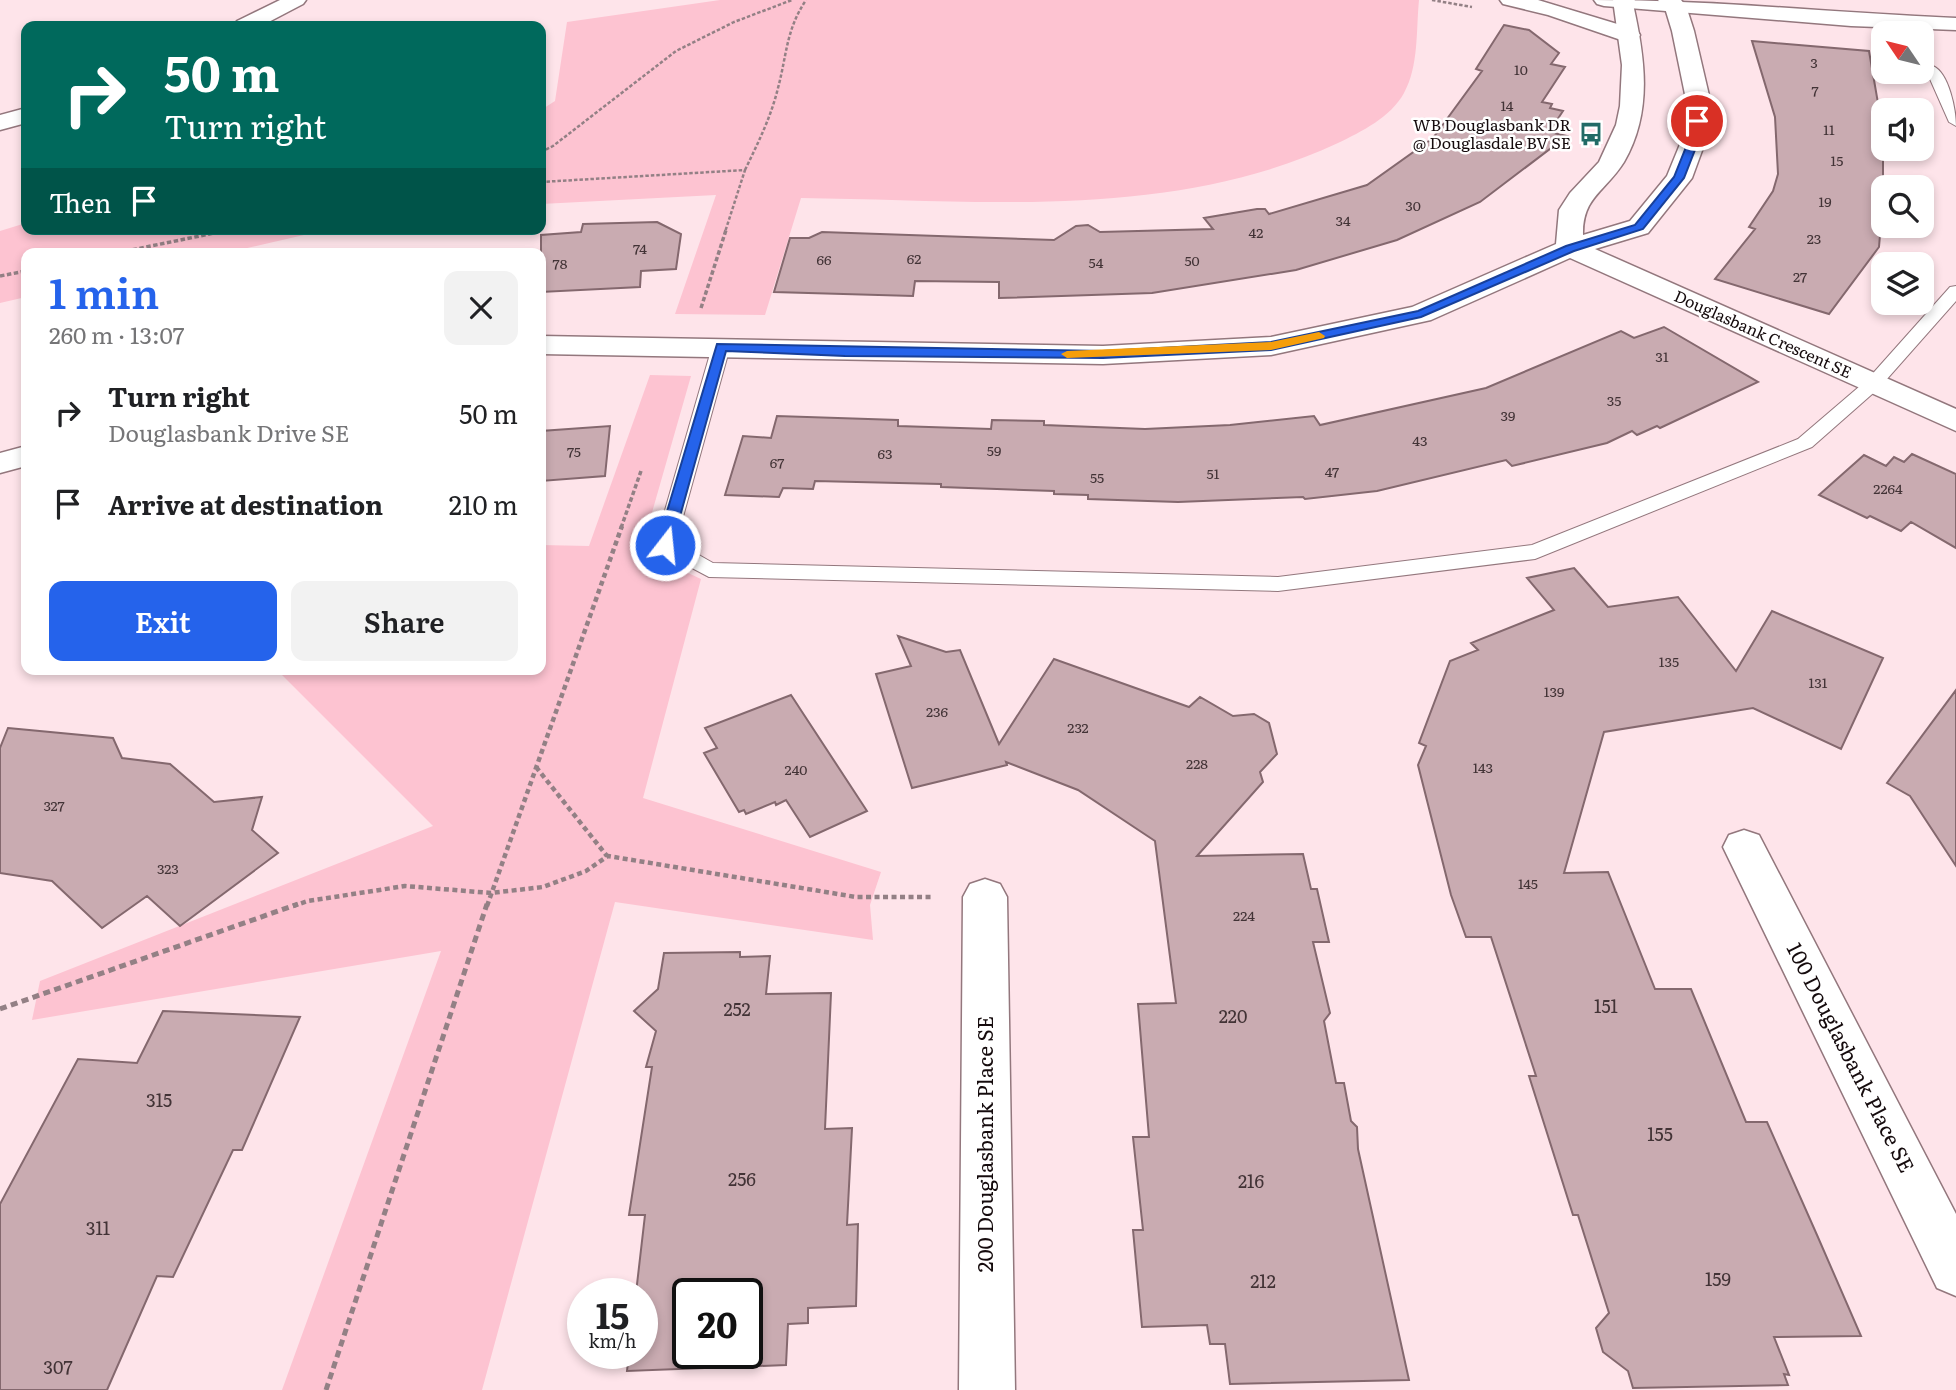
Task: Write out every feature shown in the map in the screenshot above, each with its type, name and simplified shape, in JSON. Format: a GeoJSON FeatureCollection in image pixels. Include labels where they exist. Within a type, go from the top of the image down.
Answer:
{"type":"FeatureCollection","features":[{"type":"Feature","properties":{"kind":"street"},"geometry":{"type":"LineString","coordinates":[[255,21],[296,0]]}},
{"type":"Feature","properties":{"kind":"street"},"geometry":{"type":"LineString","coordinates":[[1510,0],[1554,10],[1629,36]]}},
{"type":"Feature","properties":{"kind":"street"},"geometry":{"type":"LineString","coordinates":[[1570,248],[1572,209],[1610,165],[1629,129],[1636,89],[1629,36],[1617,1],[1672,3],[1885,22],[1956,24]]}},
{"type":"Feature","properties":{"kind":"street"},"geometry":{"type":"LineString","coordinates":[[546,345],[1103,355],[1271,346],[1421,314],[1570,248],[1639,227],[1679,178],[1695,137],[1699,104],[1684,31],[1672,3]]}},
{"type":"Feature","properties":{"kind":"street"},"geometry":{"type":"LineString","coordinates":[[0,123],[21,117]]}},
{"type":"Feature","properties":{"kind":"street","name":"Douglasbank Crescent SE"},"geometry":{"type":"LineString","coordinates":[[1570,248],[1956,421]]}},
{"type":"Feature","properties":{"kind":"street"},"geometry":{"type":"LineString","coordinates":[[0,463],[21,457]]}},
{"type":"Feature","properties":{"kind":"street","name":"100 Douglasbank Place SE"},"geometry":{"type":"LineString","coordinates":[[1744,848],[1956,1269]]}},
{"type":"Feature","properties":{"kind":"street","name":"200 Douglasbank Place SE"},"geometry":{"type":"LineString","coordinates":[[985,897],[986,1390]]}},
{"type":"Feature","properties":{"kind":"lane"},"geometry":{"type":"LineString","coordinates":[[1934,71],[1956,122]]}},
{"type":"Feature","properties":{"kind":"lane"},"geometry":{"type":"LineString","coordinates":[[721,347],[665,545],[709,570],[1278,584],[1535,552],[1805,443],[1874,384],[1956,291]]}},
{"type":"Feature","properties":{"kind":"path"},"geometry":{"type":"LineString","coordinates":[[546,150],[676,51],[734,22],[792,0]]}},
{"type":"Feature","properties":{"kind":"path"},"geometry":{"type":"LineString","coordinates":[[701,308],[745,170],[766,128],[778,90],[792,21],[806,0]]}},
{"type":"Feature","properties":{"kind":"path"},"geometry":{"type":"LineString","coordinates":[[546,182],[745,170]]}},
{"type":"Feature","properties":{"kind":"path"},"geometry":{"type":"LineString","coordinates":[[141,248],[205,235]]}},
{"type":"Feature","properties":{"kind":"path"},"geometry":{"type":"LineString","coordinates":[[0,276],[21,272]]}},
{"type":"Feature","properties":{"kind":"path"},"geometry":{"type":"LineString","coordinates":[[326,1390],[491,892],[645,461]]}},
{"type":"Feature","properties":{"kind":"path"},"geometry":{"type":"LineString","coordinates":[[535,766],[608,856],[856,897],[985,897]]}},
{"type":"Feature","properties":{"kind":"path"},"geometry":{"type":"LineString","coordinates":[[0,1009],[308,901],[405,886],[491,892],[543,887],[586,871],[608,856]]}},
{"type":"Feature","properties":{"kind":"shaded area"},"geometry":{"type":"Polygon","coordinates":[[[720,0],[1419,0],[1415,60],[1404,93],[1391,109],[1366,129],[1338,143],[1275,168],[1209,185],[1142,195],[1074,201],[1005,202],[801,198],[765,315],[675,314],[716,195],[546,204],[546,107],[555,101],[567,22],[720,0]]]}},
{"type":"Feature","properties":{"kind":"shaded area"},"geometry":{"type":"Polygon","coordinates":[[[21,225],[21,235],[304,235],[247,248],[21,248],[21,298],[0,303],[0,231],[21,225]]]}},
{"type":"Feature","properties":{"kind":"shaded area"},"geometry":{"type":"Polygon","coordinates":[[[650,375],[691,376],[641,551],[701,579],[643,798],[881,872],[870,905],[873,940],[615,902],[482,1390],[282,1390],[441,951],[32,1020],[40,981],[433,826],[282,675],[546,675],[546,545],[589,546],[650,375]]]}},
{"type":"Feature","properties":{"kind":"building"},"geometry":{"type":"Polygon","coordinates":[[[1504,25],[1529,30],[1559,53],[1551,64],[1565,67],[1542,102],[1552,104],[1550,108],[1563,111],[1549,132],[1567,136],[1480,202],[1397,240],[1296,270],[1152,293],[999,298],[999,282],[915,281],[913,296],[774,292],[790,238],[809,238],[822,232],[1054,240],[1076,226],[1088,225],[1100,232],[1213,229],[1204,218],[1257,209],[1265,209],[1269,214],[1367,185],[1433,138],[1482,71],[1476,69],[1504,25]]]}},
{"type":"Feature","properties":{"kind":"building"},"geometry":{"type":"Polygon","coordinates":[[[1752,41],[1869,51],[1871,84],[1875,84],[1877,98],[1871,98],[1871,161],[1883,161],[1883,175],[1871,175],[1871,238],[1880,238],[1879,247],[1875,252],[1871,252],[1871,258],[1829,314],[1715,279],[1755,229],[1749,227],[1773,191],[1778,174],[1775,117],[1752,41]]]}},
{"type":"Feature","properties":{"kind":"building"},"geometry":{"type":"Polygon","coordinates":[[[657,222],[681,234],[676,269],[641,271],[640,287],[546,292],[546,248],[541,248],[541,235],[581,232],[583,224],[657,222]]]}},
{"type":"Feature","properties":{"kind":"building"},"geometry":{"type":"Polygon","coordinates":[[[1664,327],[1758,382],[1660,428],[1657,426],[1637,435],[1632,431],[1607,443],[1512,466],[1506,460],[1377,491],[1305,499],[1178,502],[1088,499],[1088,495],[1054,494],[1054,491],[941,487],[941,484],[815,481],[813,489],[783,488],[779,497],[725,495],[743,436],[771,438],[777,416],[898,420],[898,426],[991,429],[992,420],[1145,429],[1230,425],[1314,416],[1320,425],[1486,388],[1621,331],[1634,338],[1664,327]]]}},
{"type":"Feature","properties":{"kind":"building"},"geometry":{"type":"Polygon","coordinates":[[[610,426],[605,476],[546,481],[546,431],[610,426]]]}},
{"type":"Feature","properties":{"kind":"building"},"geometry":{"type":"Polygon","coordinates":[[[1912,454],[1956,474],[1956,548],[1911,522],[1901,531],[1819,495],[1864,455],[1886,466],[1894,457],[1904,462],[1912,454]]]}},
{"type":"Feature","properties":{"kind":"building"},"geometry":{"type":"Polygon","coordinates":[[[1574,568],[1608,607],[1678,597],[1736,671],[1772,611],[1883,658],[1841,749],[1753,708],[1604,732],[1564,873],[1608,872],[1655,989],[1691,989],[1746,1122],[1767,1122],[1817,1235],[1861,1336],[1774,1337],[1789,1375],[1784,1374],[1788,1385],[1633,1388],[1628,1371],[1603,1352],[1596,1328],[1609,1313],[1578,1215],[1573,1215],[1529,1076],[1536,1076],[1491,937],[1466,937],[1451,895],[1418,765],[1426,746],[1419,743],[1450,661],[1478,650],[1471,643],[1554,610],[1527,578],[1574,568]]]}},
{"type":"Feature","properties":{"kind":"building"},"geometry":{"type":"Polygon","coordinates":[[[898,636],[946,652],[960,650],[999,744],[1054,659],[1189,707],[1200,697],[1233,716],[1254,714],[1269,723],[1277,754],[1260,772],[1263,782],[1197,856],[1303,854],[1311,889],[1317,889],[1329,942],[1313,942],[1330,1013],[1324,1021],[1336,1083],[1344,1083],[1351,1121],[1357,1127],[1358,1149],[1409,1380],[1230,1384],[1225,1344],[1210,1344],[1207,1325],[1142,1327],[1133,1230],[1143,1230],[1133,1137],[1149,1137],[1138,1004],[1176,1003],[1155,841],[1078,790],[1006,762],[1007,765],[912,788],[876,674],[911,666],[898,636]]]}},
{"type":"Feature","properties":{"kind":"building"},"geometry":{"type":"Polygon","coordinates":[[[1956,690],[1956,866],[1910,796],[1887,783],[1956,690]]]}},
{"type":"Feature","properties":{"kind":"building"},"geometry":{"type":"Polygon","coordinates":[[[791,695],[867,811],[810,837],[786,800],[746,814],[744,810],[739,812],[704,753],[717,748],[705,728],[791,695]]]}},
{"type":"Feature","properties":{"kind":"building"},"geometry":{"type":"Polygon","coordinates":[[[8,728],[113,738],[122,758],[170,764],[214,802],[262,797],[252,830],[278,853],[180,926],[147,896],[102,928],[52,881],[0,873],[0,748],[8,728]]]}},
{"type":"Feature","properties":{"kind":"building"},"geometry":{"type":"Polygon","coordinates":[[[740,952],[740,957],[770,956],[766,994],[831,993],[825,1129],[852,1128],[847,1225],[858,1224],[856,1306],[808,1308],[808,1323],[788,1324],[786,1365],[763,1366],[763,1278],[672,1278],[672,1369],[680,1369],[627,1371],[658,1369],[658,1278],[638,1278],[645,1215],[629,1215],[652,1067],[646,1067],[656,1031],[634,1011],[658,989],[664,953],[740,952]]]}},
{"type":"Feature","properties":{"kind":"building"},"geometry":{"type":"Polygon","coordinates":[[[163,1011],[300,1017],[242,1150],[233,1150],[173,1277],[157,1276],[107,1390],[0,1390],[0,1204],[78,1059],[137,1063],[163,1011]]]}},
{"type":"Feature","properties":{"kind":"slow traffic"},"geometry":{"type":"LineString","coordinates":[[1067,354],[1103,355],[1271,346],[1319,336]]}},
{"type":"Feature","properties":{"kind":"place","name":"WB Douglasbank DR @ Douglasdale BV SE"},"geometry":{"type":"Point","coordinates":[1591,134]}},
{"type":"Feature","properties":{"kind":"route"},"geometry":{"type":"LineString","coordinates":[[665,545],[721,347],[845,352],[1103,355],[1271,346],[1421,314],[1570,248],[1639,227],[1679,178],[1695,137],[1697,121]]}}]}
